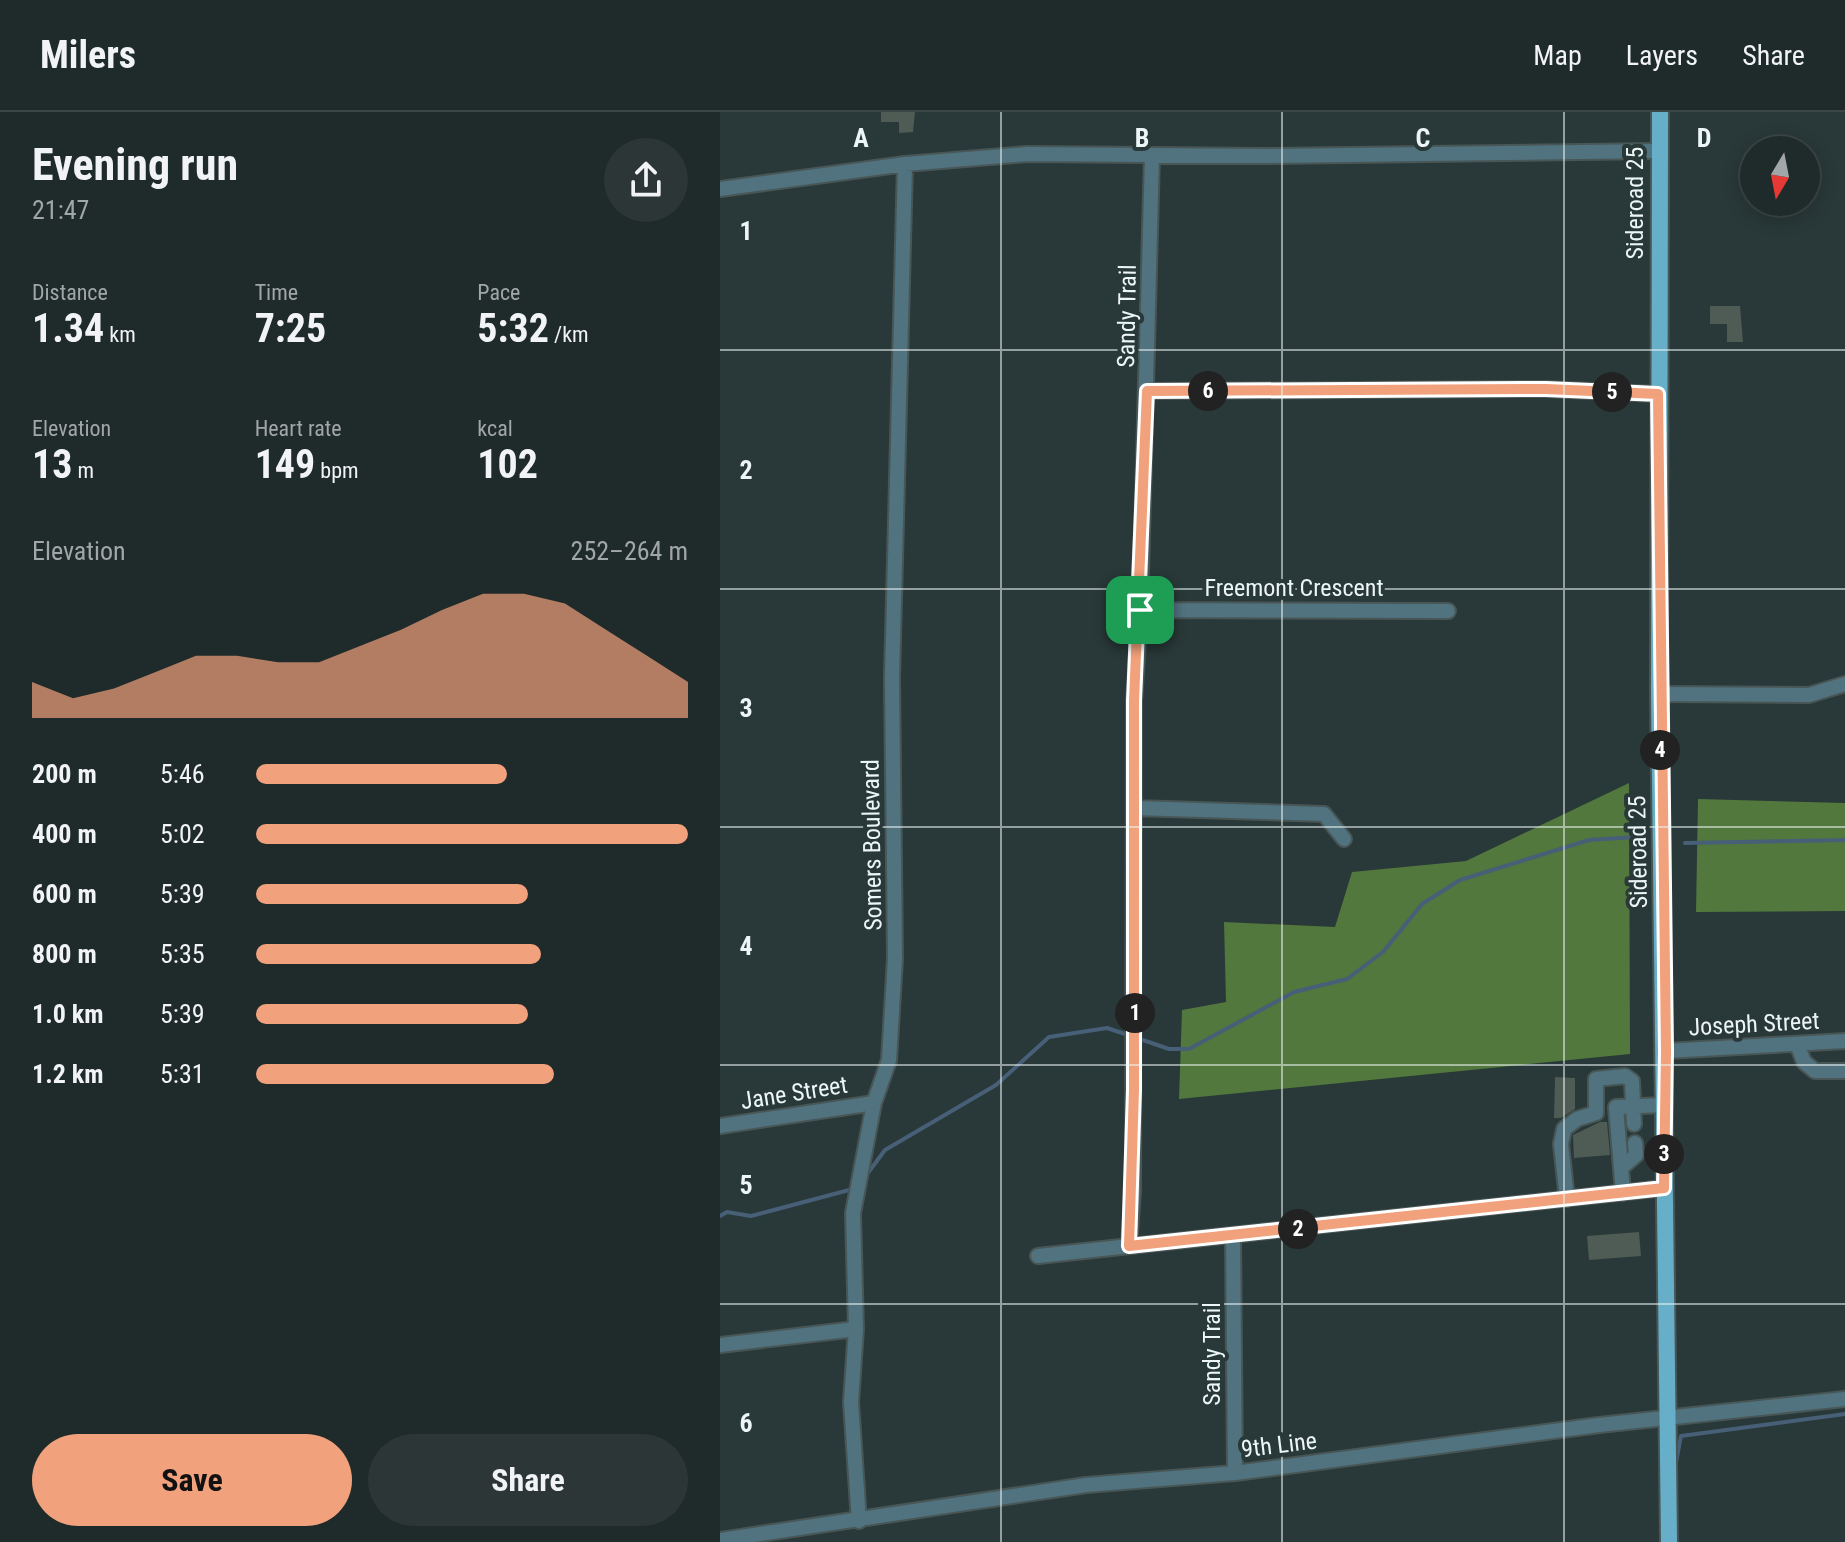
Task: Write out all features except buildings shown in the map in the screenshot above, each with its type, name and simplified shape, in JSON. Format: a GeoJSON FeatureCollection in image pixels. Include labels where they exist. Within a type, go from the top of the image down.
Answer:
{"type":"FeatureCollection","features":[{"type":"Feature","properties":{"kind":"main road","name":"Sideroad 25"},"geometry":{"type":"LineString","coordinates":[[1660,112],[1659,694],[1666,1051],[1664,1188],[1670,1420],[1669,1542]]}},
{"type":"Feature","properties":{"kind":"street"},"geometry":{"type":"LineString","coordinates":[[720,189],[905,164],[1027,154],[1658,151]]}},
{"type":"Feature","properties":{"kind":"street","name":"Sandy Trail"},"geometry":{"type":"LineString","coordinates":[[1129,1246],[1133,1190],[1134,701],[1140,610],[1152,155]]}},
{"type":"Feature","properties":{"kind":"street","name":"Somers Boulevard"},"geometry":{"type":"LineString","coordinates":[[859,1521],[851,1402],[856,1329],[853,1213],[874,1103],[889,1060],[895,959],[892,678],[905,164]]}},
{"type":"Feature","properties":{"kind":"street"},"geometry":{"type":"LineString","coordinates":[[1147,391],[1546,389],[1658,394]]}},
{"type":"Feature","properties":{"kind":"street","name":"Freemont Crescent"},"geometry":{"type":"LineString","coordinates":[[1140,610],[1448,611]]}},
{"type":"Feature","properties":{"kind":"street"},"geometry":{"type":"LineString","coordinates":[[1659,694],[1809,695],[1845,684]]}},
{"type":"Feature","properties":{"kind":"street"},"geometry":{"type":"LineString","coordinates":[[1134,808],[1324,814],[1344,839]]}},
{"type":"Feature","properties":{"kind":"street","name":"Joseph Street"},"geometry":{"type":"LineString","coordinates":[[1666,1051],[1845,1041]]}},
{"type":"Feature","properties":{"kind":"street"},"geometry":{"type":"LineString","coordinates":[[1797,1044],[1804,1062],[1815,1071],[1845,1071]]}},
{"type":"Feature","properties":{"kind":"street"},"geometry":{"type":"LineString","coordinates":[[1567,1199],[1561,1144],[1564,1129],[1577,1119],[1596,1113],[1596,1079],[1625,1076],[1632,1081],[1634,1124]]}},
{"type":"Feature","properties":{"kind":"street","name":"Jane Street"},"geometry":{"type":"LineString","coordinates":[[720,1126],[874,1103]]}},
{"type":"Feature","properties":{"kind":"street"},"geometry":{"type":"LineString","coordinates":[[1623,1193],[1616,1107],[1665,1105]]}},
{"type":"Feature","properties":{"kind":"street"},"geometry":{"type":"LineString","coordinates":[[1621,1168],[1636,1155],[1635,1143]]}},
{"type":"Feature","properties":{"kind":"street"},"geometry":{"type":"LineString","coordinates":[[1038,1256],[1664,1188]]}},
{"type":"Feature","properties":{"kind":"street","name":"Sandy Trail"},"geometry":{"type":"LineString","coordinates":[[1233,1236],[1235,1473]]}},
{"type":"Feature","properties":{"kind":"street"},"geometry":{"type":"LineString","coordinates":[[720,1345],[856,1329]]}},
{"type":"Feature","properties":{"kind":"street","name":"9th Line"},"geometry":{"type":"LineString","coordinates":[[720,1540],[1086,1485],[1235,1473],[1599,1425],[1670,1420],[1845,1399]]}},
{"type":"Feature","properties":{"kind":"green space"},"geometry":{"type":"Polygon","coordinates":[[[1629,783],[1630,1054],[1179,1099],[1182,1010],[1226,1002],[1224,922],[1335,927],[1352,872],[1466,861],[1629,783]]]}},
{"type":"Feature","properties":{"kind":"green space"},"geometry":{"type":"Polygon","coordinates":[[[1698,799],[1845,803],[1845,911],[1696,912],[1698,799]]]}},
{"type":"Feature","properties":{"kind":"waterway"},"geometry":{"type":"LineString","coordinates":[[1137,1038],[1169,1049],[1189,1049],[1294,992],[1347,979],[1383,952],[1422,904],[1460,880],[1589,840],[1635,837]]}},
{"type":"Feature","properties":{"kind":"waterway"},"geometry":{"type":"LineString","coordinates":[[1685,843],[1845,840]]}},
{"type":"Feature","properties":{"kind":"waterway"},"geometry":{"type":"LineString","coordinates":[[865,1177],[885,1150],[996,1085],[1049,1037],[1107,1028],[1128,1035]]}},
{"type":"Feature","properties":{"kind":"waterway"},"geometry":{"type":"LineString","coordinates":[[720,1216],[727,1212],[751,1216],[853,1189]]}},
{"type":"Feature","properties":{"kind":"waterway"},"geometry":{"type":"LineString","coordinates":[[1675,1468],[1681,1436],[1845,1414]]}},
{"type":"Feature","properties":{"kind":"route"},"geometry":{"type":"LineString","coordinates":[[1546,389],[1658,394],[1659,694],[1666,1051],[1664,1188],[1129,1246],[1133,1190],[1135,991],[1134,701],[1140,610],[1147,391],[1546,389]]}}]}
